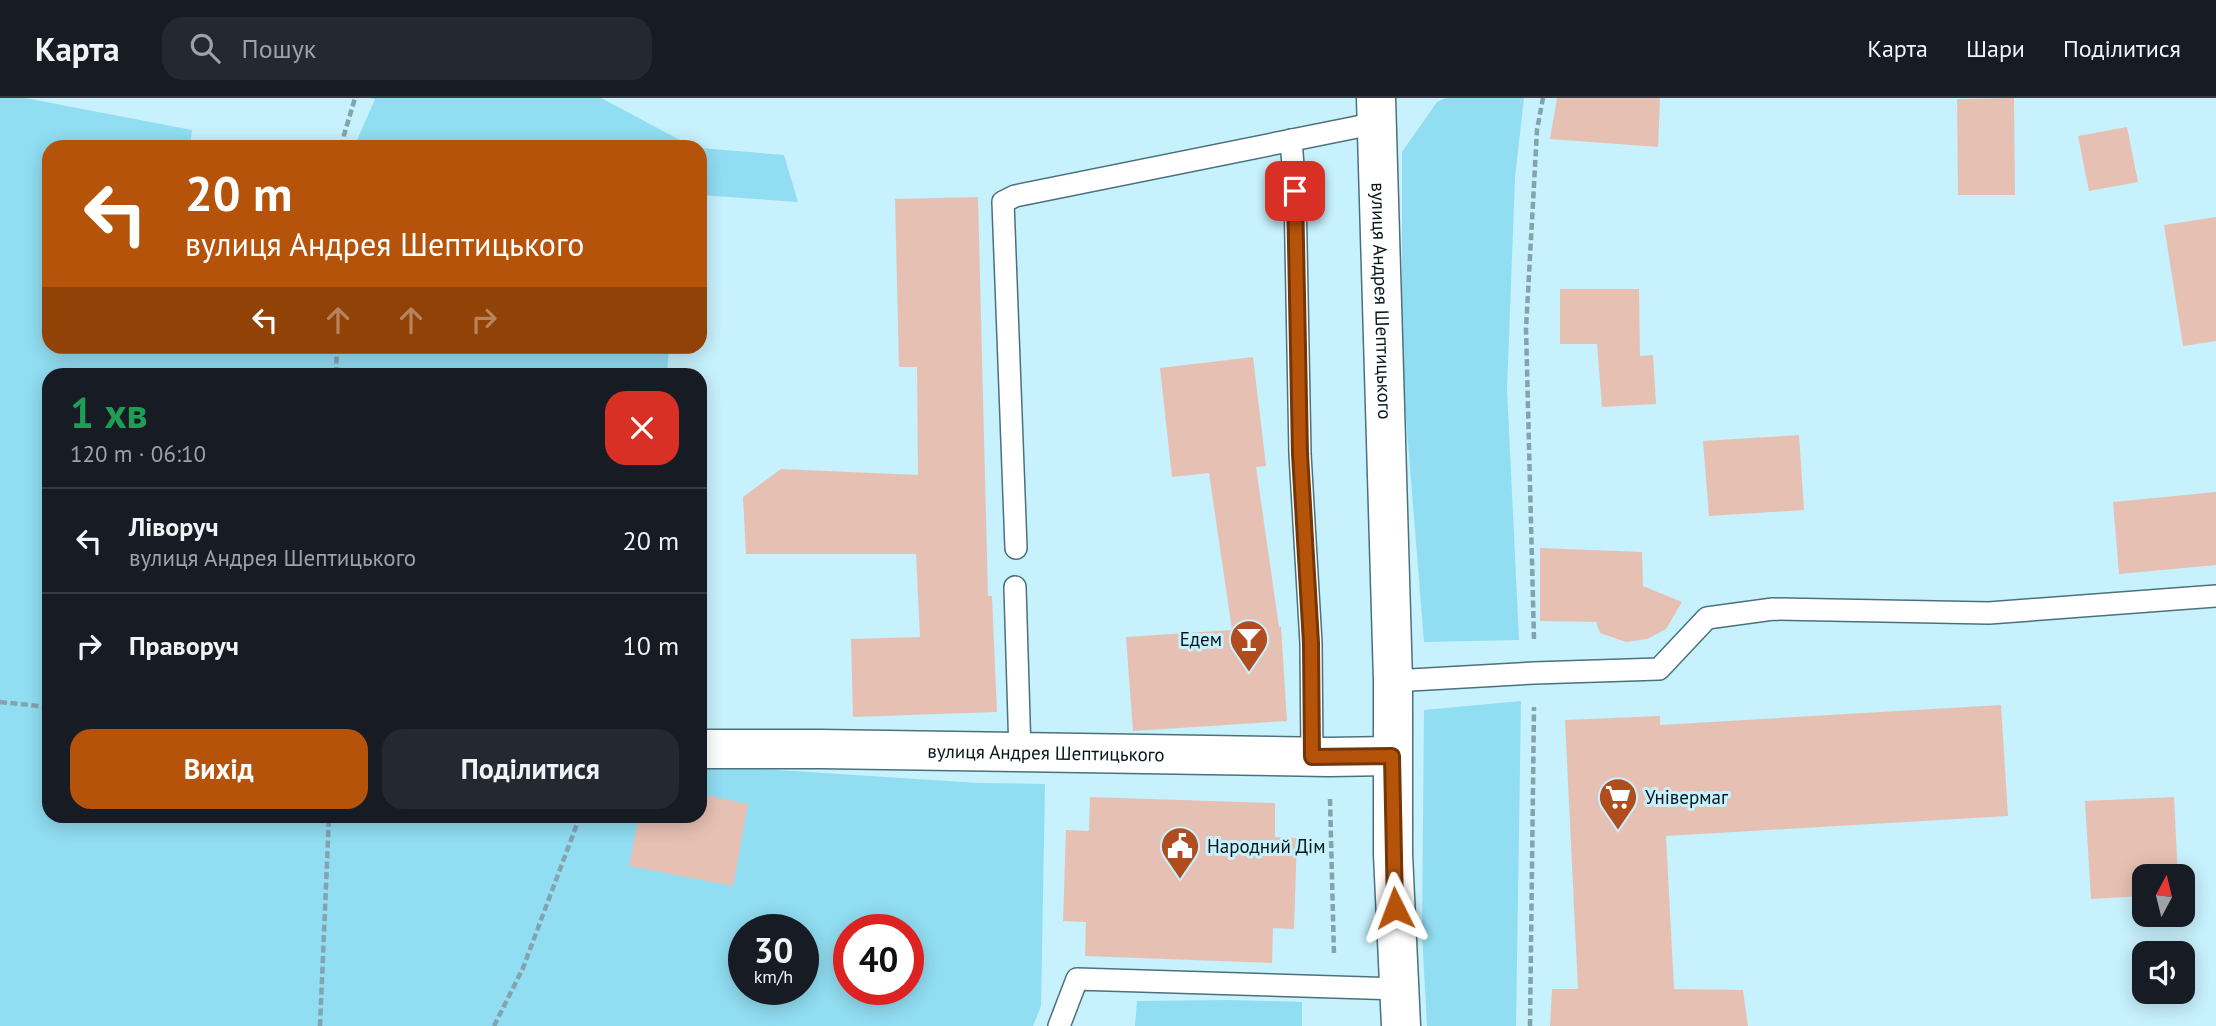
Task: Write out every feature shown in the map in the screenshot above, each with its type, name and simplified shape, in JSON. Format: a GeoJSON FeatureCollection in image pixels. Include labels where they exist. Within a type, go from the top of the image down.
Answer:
{"type":"FeatureCollection","features":[{"type":"Feature","properties":{"kind":"street","name":"вулиця Андрея Шептицького"},"geometry":{"type":"LineString","coordinates":[[1376,110],[1393,681],[1393,854],[1400,1008]]}},
{"type":"Feature","properties":{"kind":"street","name":"вулиця Андрея Шептицького"},"geometry":{"type":"LineString","coordinates":[[707,749],[820,748],[1020,753],[1392,756]]}},
{"type":"Feature","properties":{"kind":"lane"},"geometry":{"type":"LineString","coordinates":[[1016,548],[1003,202],[1015,195],[1290,140],[1376,110]]}},
{"type":"Feature","properties":{"kind":"lane"},"geometry":{"type":"LineString","coordinates":[[1290,140],[1295,191],[1300,454],[1320,757]]}},
{"type":"Feature","properties":{"kind":"lane"},"geometry":{"type":"LineString","coordinates":[[1015,587],[1020,753]]}},
{"type":"Feature","properties":{"kind":"lane"},"geometry":{"type":"LineString","coordinates":[[1393,681],[1659,669],[1707,618],[1773,609],[1989,612],[2216,596]]}},
{"type":"Feature","properties":{"kind":"lane"},"geometry":{"type":"LineString","coordinates":[[1059,1026],[1077,979],[1335,987],[1400,1008]]}},
{"type":"Feature","properties":{"kind":"path"},"geometry":{"type":"LineString","coordinates":[[344,140],[355,98]]}},
{"type":"Feature","properties":{"kind":"path"},"geometry":{"type":"LineString","coordinates":[[1530,1026],[1534,673],[1526,329],[1537,130],[1543,98]]}},
{"type":"Feature","properties":{"kind":"path"},"geometry":{"type":"LineString","coordinates":[[0,702],[42,706]]}},
{"type":"Feature","properties":{"kind":"path"},"geometry":{"type":"LineString","coordinates":[[1320,757],[1335,987]]}},
{"type":"Feature","properties":{"kind":"path"},"geometry":{"type":"LineString","coordinates":[[320,1026],[328,823]]}},
{"type":"Feature","properties":{"kind":"path"},"geometry":{"type":"LineString","coordinates":[[494,1026],[523,968],[577,823]]}},
{"type":"Feature","properties":{"kind":"shaded area"},"geometry":{"type":"Polygon","coordinates":[[[0,98],[25,98],[192,130],[191,140],[42,140],[42,354],[668,354],[667,368],[42,368],[42,823],[707,823],[707,765],[978,783],[1045,784],[1041,1006],[1033,1026],[0,1026],[0,98]]]}},
{"type":"Feature","properties":{"kind":"shaded area"},"geometry":{"type":"Polygon","coordinates":[[[370,98],[601,98],[680,140],[357,140],[375,99],[370,98]]]}},
{"type":"Feature","properties":{"kind":"shaded area"},"geometry":{"type":"Polygon","coordinates":[[[1446,98],[1524,98],[1515,177],[1507,389],[1519,640],[1424,642],[1402,368],[1402,152],[1437,102],[1446,98]]]}},
{"type":"Feature","properties":{"kind":"shaded area"},"geometry":{"type":"Polygon","coordinates":[[[707,149],[784,155],[798,202],[707,196],[707,149]]]}},
{"type":"Feature","properties":{"kind":"shaded area"},"geometry":{"type":"Polygon","coordinates":[[[1521,701],[1516,1026],[1427,1026],[1422,933],[1424,710],[1521,701]]]}},
{"type":"Feature","properties":{"kind":"shaded area"},"geometry":{"type":"Polygon","coordinates":[[[1137,1001],[1302,1002],[1302,1026],[1135,1026],[1137,1001]]]}},
{"type":"Feature","properties":{"kind":"building"},"geometry":{"type":"Polygon","coordinates":[[[1557,98],[1660,98],[1658,147],[1550,139],[1557,98]]]}},
{"type":"Feature","properties":{"kind":"building"},"geometry":{"type":"Polygon","coordinates":[[[2014,98],[2015,195],[1958,195],[1957,99],[2014,98]]]}},
{"type":"Feature","properties":{"kind":"building"},"geometry":{"type":"Polygon","coordinates":[[[2127,127],[2138,182],[2089,191],[2078,136],[2127,127]]]}},
{"type":"Feature","properties":{"kind":"building"},"geometry":{"type":"Polygon","coordinates":[[[978,197],[988,596],[992,596],[997,712],[853,717],[851,639],[920,637],[916,554],[746,554],[743,497],[781,469],[918,475],[917,367],[899,367],[895,199],[978,197]]]}},
{"type":"Feature","properties":{"kind":"building"},"geometry":{"type":"Polygon","coordinates":[[[2216,217],[2216,341],[2183,346],[2164,225],[2216,217]]]}},
{"type":"Feature","properties":{"kind":"building"},"geometry":{"type":"Polygon","coordinates":[[[1560,289],[1639,289],[1640,356],[1653,355],[1656,404],[1602,407],[1597,344],[1560,344],[1560,289]]]}},
{"type":"Feature","properties":{"kind":"building"},"geometry":{"type":"Polygon","coordinates":[[[1253,357],[1266,466],[1256,467],[1281,627],[1287,721],[1133,731],[1126,637],[1232,630],[1209,473],[1172,477],[1160,368],[1253,357]]]}},
{"type":"Feature","properties":{"kind":"building"},"geometry":{"type":"Polygon","coordinates":[[[1799,435],[1804,510],[1709,516],[1703,441],[1799,435]]]}},
{"type":"Feature","properties":{"kind":"building"},"geometry":{"type":"Polygon","coordinates":[[[2216,492],[2216,565],[2119,574],[2113,502],[2216,492]]]}},
{"type":"Feature","properties":{"kind":"building"},"geometry":{"type":"Polygon","coordinates":[[[1540,548],[1642,552],[1643,586],[1682,602],[1666,629],[1647,639],[1626,642],[1600,633],[1596,622],[1540,621],[1540,548]]]}},
{"type":"Feature","properties":{"kind":"building"},"geometry":{"type":"Polygon","coordinates":[[[2001,705],[2008,816],[1666,836],[1674,989],[1743,990],[1748,1026],[1550,1026],[1552,989],[1578,989],[1565,720],[1660,716],[1660,725],[2001,705]]]}},
{"type":"Feature","properties":{"kind":"building"},"geometry":{"type":"Polygon","coordinates":[[[707,795],[748,804],[733,886],[629,866],[638,823],[707,823],[707,795]]]}},
{"type":"Feature","properties":{"kind":"building","name":"Народний Дім"},"geometry":{"type":"Polygon","coordinates":[[[1090,797],[1275,803],[1275,837],[1297,838],[1294,929],[1273,928],[1272,963],[1085,956],[1086,922],[1063,921],[1066,830],[1089,831],[1090,797]]]}},
{"type":"Feature","properties":{"kind":"building"},"geometry":{"type":"Polygon","coordinates":[[[2174,797],[2177,864],[2132,864],[2132,897],[2091,899],[2085,801],[2174,797]]]}},
{"type":"Feature","properties":{"kind":"place","name":"Едем"},"geometry":{"type":"Point","coordinates":[1249,673]}},
{"type":"Feature","properties":{"kind":"place","name":"Універмаг"},"geometry":{"type":"Point","coordinates":[1618,831]}},
{"type":"Feature","properties":{"kind":"place","name":"Народний Дім"},"geometry":{"type":"Point","coordinates":[1180,880]}},
{"type":"Feature","properties":{"kind":"route"},"geometry":{"type":"LineString","coordinates":[[1295,191],[1300,454],[1311,643],[1312,757],[1392,756],[1395,908]]}}]}
